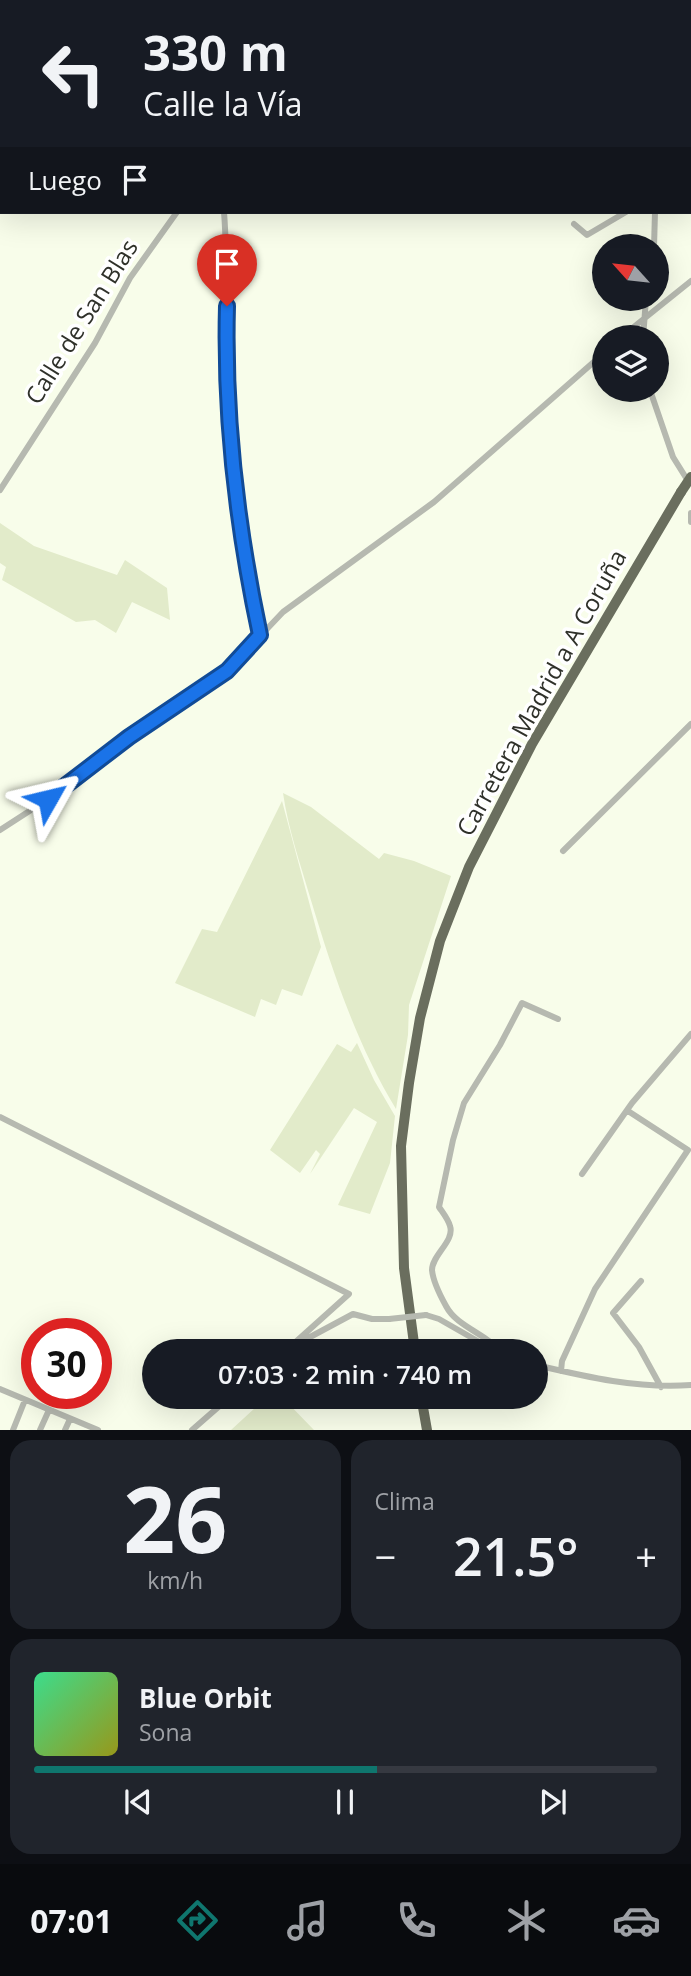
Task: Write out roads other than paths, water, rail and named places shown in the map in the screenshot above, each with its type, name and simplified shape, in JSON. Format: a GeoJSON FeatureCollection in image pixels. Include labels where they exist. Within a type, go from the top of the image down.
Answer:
{"type":"FeatureCollection","features":[{"type":"Feature","properties":{"kind":"highway","name":"Carretera Madrid a A Coruña"},"geometry":{"type":"LineString","coordinates":[[413,1339],[404,1268],[401,1146],[420,1018],[440,941],[468,867],[532,744],[691,477]]}},
{"type":"Feature","properties":{"kind":"highway"},"geometry":{"type":"LineString","coordinates":[[423,1409],[427,1430]]}},
{"type":"Feature","properties":{"kind":"street","name":"Calle de San Blas"},"geometry":{"type":"LineString","coordinates":[[0,490],[95,343],[130,278],[176,214]]}},
{"type":"Feature","properties":{"kind":"street"},"geometry":{"type":"LineString","coordinates":[[224,214],[228,254],[227,399],[232,463],[245,559],[260,635]]}},
{"type":"Feature","properties":{"kind":"street"},"geometry":{"type":"LineString","coordinates":[[574,223],[587,235],[623,214]]}},
{"type":"Feature","properties":{"kind":"street"},"geometry":{"type":"LineString","coordinates":[[654,234],[655,214]]}},
{"type":"Feature","properties":{"kind":"street"},"geometry":{"type":"LineString","coordinates":[[635,325],[691,281]]}},
{"type":"Feature","properties":{"kind":"street"},"geometry":{"type":"LineString","coordinates":[[644,325],[645,312]]}},
{"type":"Feature","properties":{"kind":"street"},"geometry":{"type":"LineString","coordinates":[[0,830],[48,799],[129,737],[227,671],[283,612],[435,502],[592,364]]}},
{"type":"Feature","properties":{"kind":"street"},"geometry":{"type":"LineString","coordinates":[[654,402],[676,463],[691,485]]}},
{"type":"Feature","properties":{"kind":"street"},"geometry":{"type":"LineString","coordinates":[[691,513],[691,522]]}},
{"type":"Feature","properties":{"kind":"street"},"geometry":{"type":"LineString","coordinates":[[563,851],[691,724]]}},
{"type":"Feature","properties":{"kind":"street"},"geometry":{"type":"LineString","coordinates":[[488,1339],[454,1318],[447,1308],[432,1271],[450,1234],[451,1227],[439,1207],[453,1140],[464,1102],[522,1003],[558,1019]]}},
{"type":"Feature","properties":{"kind":"street"},"geometry":{"type":"LineString","coordinates":[[582,1174],[628,1111],[691,1034]]}},
{"type":"Feature","properties":{"kind":"street"},"geometry":{"type":"LineString","coordinates":[[561,1371],[562,1362],[595,1289],[688,1150],[628,1111]]}},
{"type":"Feature","properties":{"kind":"street"},"geometry":{"type":"LineString","coordinates":[[0,1117],[349,1294],[298,1339]]}},
{"type":"Feature","properties":{"kind":"street"},"geometry":{"type":"LineString","coordinates":[[641,1281],[613,1313],[639,1348],[661,1387]]}},
{"type":"Feature","properties":{"kind":"street"},"geometry":{"type":"LineString","coordinates":[[310,1339],[353,1314],[372,1319],[426,1315],[475,1339]]}},
{"type":"Feature","properties":{"kind":"street"},"geometry":{"type":"LineString","coordinates":[[548,1368],[639,1386],[691,1385]]}},
{"type":"Feature","properties":{"kind":"street"},"geometry":{"type":"LineString","coordinates":[[0,1399],[2,1390],[21,1398]]}},
{"type":"Feature","properties":{"kind":"street"},"geometry":{"type":"LineString","coordinates":[[13,1430],[21,1409]]}},
{"type":"Feature","properties":{"kind":"street"},"geometry":{"type":"LineString","coordinates":[[192,1430],[217,1409]]}},
{"type":"Feature","properties":{"kind":"street"},"geometry":{"type":"LineString","coordinates":[[40,1430],[49,1410],[94,1429]]}},
{"type":"Feature","properties":{"kind":"street"},"geometry":{"type":"LineString","coordinates":[[65,1430],[70,1419]]}}]}
